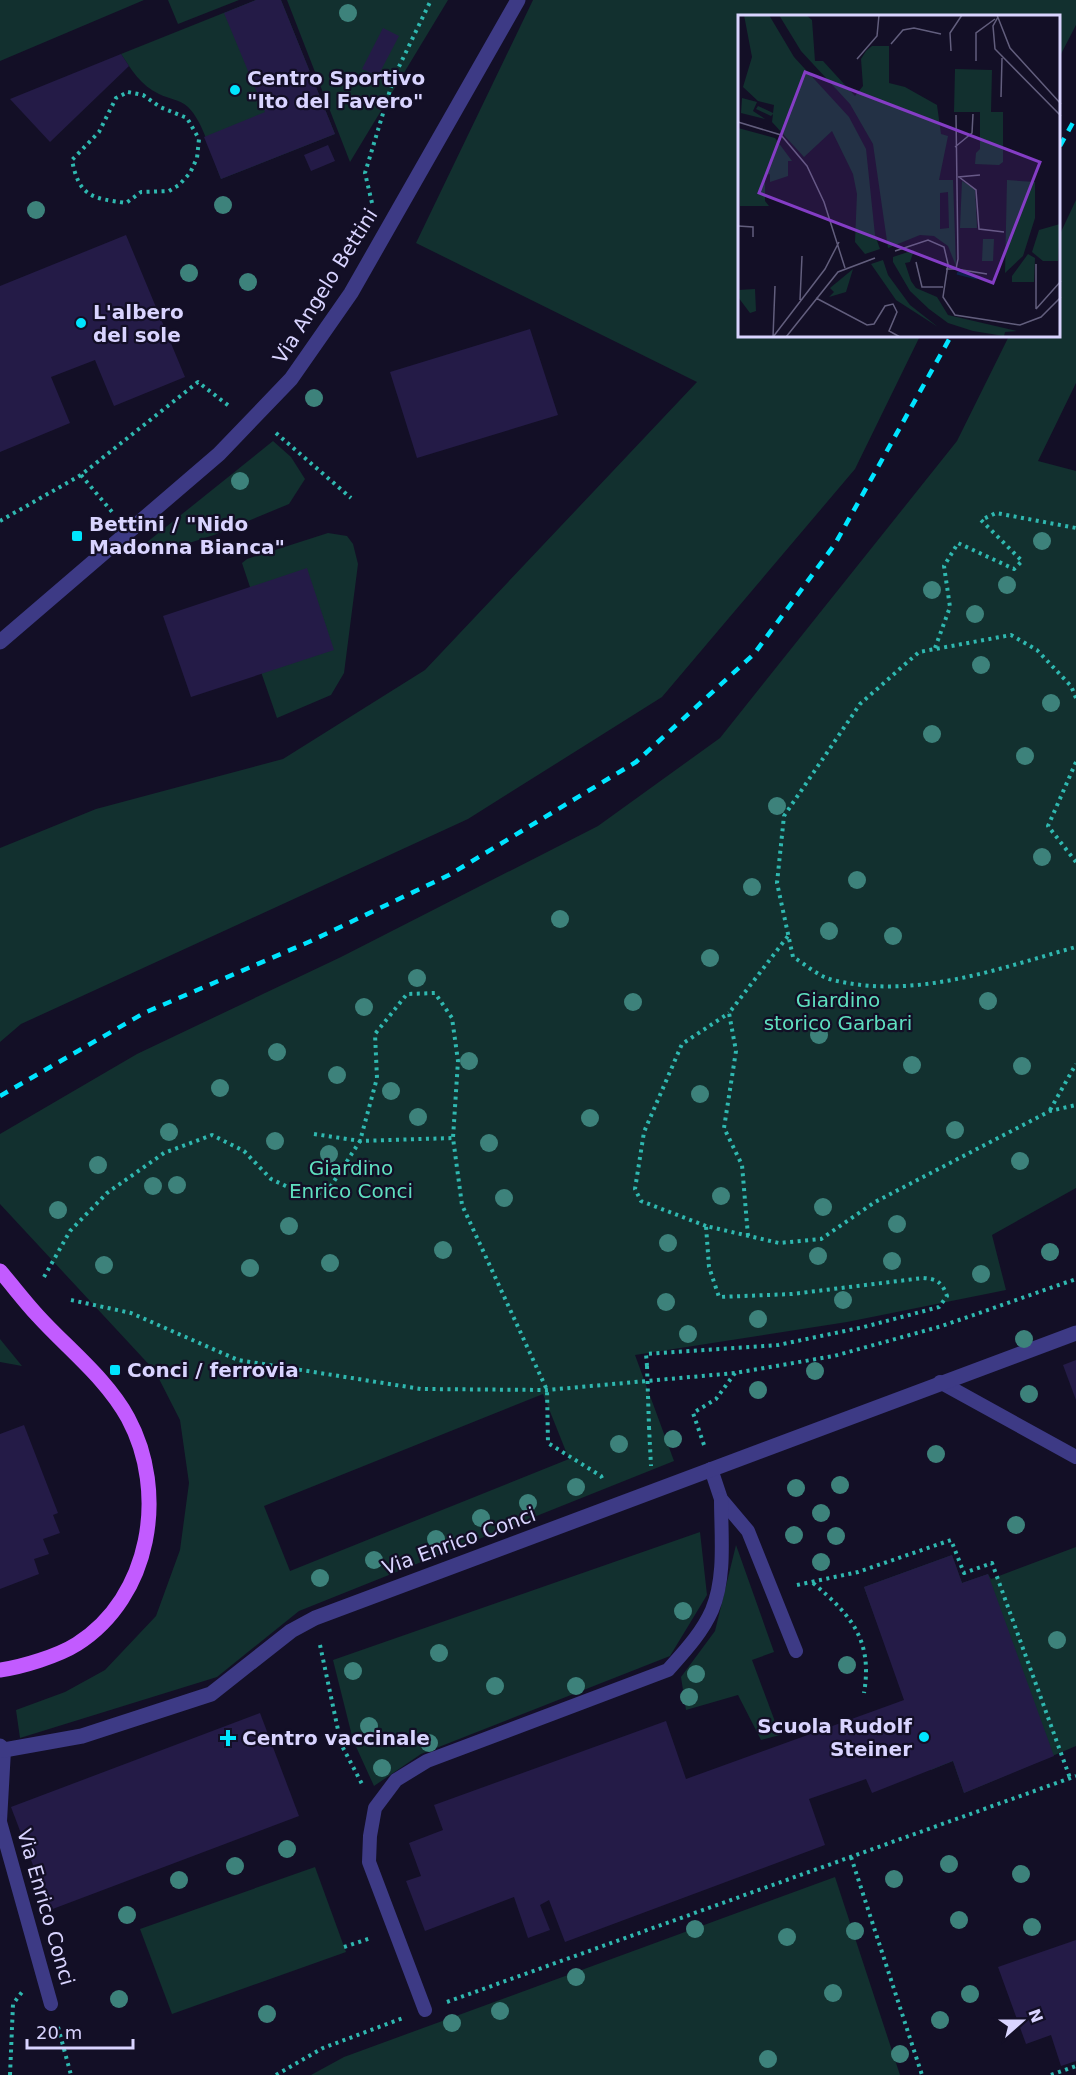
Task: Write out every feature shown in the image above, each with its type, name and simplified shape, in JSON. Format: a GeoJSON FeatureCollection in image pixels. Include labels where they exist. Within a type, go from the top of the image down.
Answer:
{"type":"FeatureCollection","features":[{"type":"Feature","properties":{"kind":"main road"},"geometry":{"type":"LineString","coordinates":[[0,1271],[38,1316],[108,1389],[127,1415],[142,1445],[149,1491],[148,1526],[142,1555],[129,1589],[107,1618],[77,1645],[16,1668],[0,1670]]}},
{"type":"Feature","properties":{"kind":"street","name":"Via Angelo Bettini"},"geometry":{"type":"LineString","coordinates":[[0,642],[67,583],[130,533],[219,454],[291,379],[351,293],[518,0]]}},
{"type":"Feature","properties":{"kind":"street","name":"Via Enrico Conci"},"geometry":{"type":"LineString","coordinates":[[2,1748],[82,1736],[211,1694],[291,1631],[315,1618],[940,1382],[1076,1333]]}},
{"type":"Feature","properties":{"kind":"lane"},"geometry":{"type":"LineString","coordinates":[[940,1382],[1076,1457]]}},
{"type":"Feature","properties":{"kind":"lane"},"geometry":{"type":"LineString","coordinates":[[425,2010],[369,1862],[370,1836],[375,1808],[396,1780],[427,1761],[668,1671],[695,1638],[712,1609],[721,1564],[721,1499],[711,1469]]}},
{"type":"Feature","properties":{"kind":"lane"},"geometry":{"type":"LineString","coordinates":[[721,1499],[748,1531],[796,1651]]}},
{"type":"Feature","properties":{"kind":"lane","name":"Via Enrico Conci"},"geometry":{"type":"LineString","coordinates":[[2,1748],[0,1822],[51,2004]]}},
{"type":"Feature","properties":{"kind":"path"},"geometry":{"type":"LineString","coordinates":[[365,173],[394,77],[431,0]]}},
{"type":"Feature","properties":{"kind":"path"},"geometry":{"type":"LineString","coordinates":[[128,92],[143,94],[160,107],[187,118],[199,139],[197,158],[190,173],[179,185],[169,191],[141,192],[126,204],[97,198],[84,192],[75,174],[72,160],[99,132],[116,98],[128,92]]}},
{"type":"Feature","properties":{"kind":"path"},"geometry":{"type":"LineString","coordinates":[[0,521],[81,475],[198,382],[232,408]]}},
{"type":"Feature","properties":{"kind":"path"},"geometry":{"type":"LineString","coordinates":[[257,416],[351,498]]}},
{"type":"Feature","properties":{"kind":"path"},"geometry":{"type":"LineString","coordinates":[[81,475],[119,521]]}},
{"type":"Feature","properties":{"kind":"path"},"geometry":{"type":"LineString","coordinates":[[935,649],[950,607],[944,566],[958,543],[1014,569],[1022,561],[981,520],[996,513],[1076,528]]}},
{"type":"Feature","properties":{"kind":"path"},"geometry":{"type":"LineString","coordinates":[[1076,698],[1071,686],[1037,650],[1011,635],[919,652],[860,704],[784,816],[777,883],[793,957],[831,980],[900,988],[958,980],[1076,947]]}},
{"type":"Feature","properties":{"kind":"path"},"geometry":{"type":"LineString","coordinates":[[1076,762],[1048,826],[1076,862]]}},
{"type":"Feature","properties":{"kind":"path"},"geometry":{"type":"LineString","coordinates":[[788,936],[729,1013],[682,1044],[644,1132],[635,1189],[641,1202],[706,1226],[779,1243],[821,1239],[875,1202],[1050,1111],[1076,1106]]}},
{"type":"Feature","properties":{"kind":"path"},"geometry":{"type":"LineString","coordinates":[[44,1277],[70,1231],[107,1193],[164,1153],[212,1135],[244,1151],[271,1179],[309,1197],[328,1189],[360,1140],[377,1078],[375,1034],[407,994],[435,993],[452,1018],[458,1061],[453,1138],[462,1205],[547,1390],[548,1443],[602,1476]]}},
{"type":"Feature","properties":{"kind":"path"},"geometry":{"type":"LineString","coordinates":[[729,1013],[736,1051],[724,1128],[742,1165],[748,1236]]}},
{"type":"Feature","properties":{"kind":"path"},"geometry":{"type":"LineString","coordinates":[[1050,1111],[1076,1064]]}},
{"type":"Feature","properties":{"kind":"path"},"geometry":{"type":"LineString","coordinates":[[314,1134],[360,1140],[453,1138]]}},
{"type":"Feature","properties":{"kind":"path"},"geometry":{"type":"LineString","coordinates":[[652,1491],[646,1354],[778,1345],[864,1327],[939,1307],[947,1296],[943,1285],[935,1278],[923,1278],[792,1294],[719,1297],[709,1267],[706,1226]]}},
{"type":"Feature","properties":{"kind":"path"},"geometry":{"type":"LineString","coordinates":[[71,1300],[131,1313],[238,1360],[421,1389],[547,1390],[735,1373],[834,1356],[921,1332],[1076,1279]]}},
{"type":"Feature","properties":{"kind":"path"},"geometry":{"type":"LineString","coordinates":[[711,1469],[693,1413],[716,1399],[735,1373]]}},
{"type":"Feature","properties":{"kind":"path"},"geometry":{"type":"LineString","coordinates":[[864,1693],[867,1676],[861,1638],[844,1609],[813,1582],[858,1572],[951,1540],[964,1573],[992,1563],[1070,1778]]}},
{"type":"Feature","properties":{"kind":"path"},"geometry":{"type":"LineString","coordinates":[[324,1663],[341,1744],[375,1808]]}},
{"type":"Feature","properties":{"kind":"path"},"geometry":{"type":"LineString","coordinates":[[276,2075],[323,2048],[1076,1776]]}},
{"type":"Feature","properties":{"kind":"path"},"geometry":{"type":"LineString","coordinates":[[850,1857],[922,2075]]}},
{"type":"Feature","properties":{"kind":"path"},"geometry":{"type":"LineString","coordinates":[[10,2075],[13,2004],[40,1967]]}},
{"type":"Feature","properties":{"kind":"path"},"geometry":{"type":"LineString","coordinates":[[51,2004],[71,2075]]}},
{"type":"Feature","properties":{"kind":"path"},"geometry":{"type":"LineString","coordinates":[[1051,2075],[1076,2066]]}},
{"type":"Feature","properties":{"kind":"green space"},"geometry":{"type":"Polygon","coordinates":[[[0,0],[144,0],[0,61],[0,0]]]}},
{"type":"Feature","properties":{"kind":"green space"},"geometry":{"type":"Polygon","coordinates":[[[168,0],[239,0],[178,24],[168,0]]]}},
{"type":"Feature","properties":{"kind":"green space","name":"Centro Sportivo \"Ito del Favero\""},"geometry":{"type":"Polygon","coordinates":[[[256,0],[281,0],[335,134],[221,179],[203,131],[193,113],[181,102],[153,91],[137,77],[121,54],[256,0]]]}},
{"type":"Feature","properties":{"kind":"green space"},"geometry":{"type":"Polygon","coordinates":[[[287,0],[448,0],[350,162],[287,0]]]}},
{"type":"Feature","properties":{"kind":"green space"},"geometry":{"type":"Polygon","coordinates":[[[533,0],[1076,0],[1076,25],[1061,54],[1061,15],[738,15],[738,338],[919,338],[855,469],[662,697],[468,819],[21,1024],[0,1042],[0,848],[96,809],[283,759],[425,670],[697,382],[416,243],[533,0]]]}},
{"type":"Feature","properties":{"kind":"green space"},"geometry":{"type":"Polygon","coordinates":[[[1076,200],[1076,383],[1038,461],[1076,471],[1076,1188],[992,1235],[1006,1290],[847,1322],[635,1355],[674,1461],[299,1611],[217,1677],[20,1738],[16,1710],[65,1692],[105,1670],[156,1616],[180,1550],[189,1483],[180,1420],[155,1371],[0,1204],[0,1134],[137,1054],[341,957],[598,826],[720,738],[957,441],[1008,338],[1061,338],[1061,232],[1076,200]],[[543,1394],[264,1506],[290,1571],[569,1459],[543,1394]]]}},
{"type":"Feature","properties":{"kind":"green space"},"geometry":{"type":"Polygon","coordinates":[[[273,441],[291,457],[305,479],[289,504],[214,535],[155,554],[136,551],[273,441]]]}},
{"type":"Feature","properties":{"kind":"green space"},"geometry":{"type":"Polygon","coordinates":[[[328,533],[347,536],[353,544],[358,564],[344,673],[331,695],[277,718],[261,672],[250,587],[242,563],[247,559],[328,533]]]}},
{"type":"Feature","properties":{"kind":"green space"},"geometry":{"type":"Polygon","coordinates":[[[0,1339],[22,1366],[0,1362],[0,1339]]]}},
{"type":"Feature","properties":{"kind":"green space"},"geometry":{"type":"Polygon","coordinates":[[[700,1532],[707,1595],[670,1656],[421,1754],[374,1786],[353,1740],[333,1660],[700,1532]]]}},
{"type":"Feature","properties":{"kind":"green space"},"geometry":{"type":"Polygon","coordinates":[[[736,1545],[774,1652],[752,1660],[780,1735],[761,1740],[738,1695],[686,1710],[681,1677],[715,1631],[736,1545]]]}},
{"type":"Feature","properties":{"kind":"green space"},"geometry":{"type":"Polygon","coordinates":[[[1076,1547],[1076,1746],[964,1793],[953,1761],[931,1770],[864,1587],[952,1555],[962,1583],[988,1574],[991,1579],[1076,1547]]]}},
{"type":"Feature","properties":{"kind":"green space"},"geometry":{"type":"Polygon","coordinates":[[[315,1867],[346,1952],[172,2014],[140,1929],[315,1867]]]}},
{"type":"Feature","properties":{"kind":"green space"},"geometry":{"type":"Polygon","coordinates":[[[835,1877],[900,2075],[311,2075],[344,2057],[835,1877]]]}},
{"type":"Feature","properties":{"kind":"building"},"geometry":{"type":"Polygon","coordinates":[[[256,0],[281,0],[335,134],[221,179],[204,137],[265,112],[224,13],[256,0]]]}},
{"type":"Feature","properties":{"kind":"building"},"geometry":{"type":"Polygon","coordinates":[[[383,28],[399,36],[378,76],[362,69],[383,28]]]}},
{"type":"Feature","properties":{"kind":"building"},"geometry":{"type":"Polygon","coordinates":[[[121,54],[129,66],[50,142],[10,99],[121,54]]]}},
{"type":"Feature","properties":{"kind":"building"},"geometry":{"type":"Polygon","coordinates":[[[328,145],[335,161],[311,171],[304,155],[328,145]]]}},
{"type":"Feature","properties":{"kind":"building","name":"L'albero del sole"},"geometry":{"type":"Polygon","coordinates":[[[126,235],[185,377],[114,406],[95,360],[51,377],[70,423],[0,452],[0,286],[126,235]]]}},
{"type":"Feature","properties":{"kind":"building"},"geometry":{"type":"Polygon","coordinates":[[[530,329],[558,415],[417,458],[390,372],[530,329]]]}},
{"type":"Feature","properties":{"kind":"building"},"geometry":{"type":"Polygon","coordinates":[[[307,568],[334,650],[191,697],[163,616],[307,568]]]}},
{"type":"Feature","properties":{"kind":"building"},"geometry":{"type":"Polygon","coordinates":[[[1076,1360],[1076,1400],[1063,1365],[1076,1360]]]}},
{"type":"Feature","properties":{"kind":"building"},"geometry":{"type":"Polygon","coordinates":[[[24,1425],[58,1513],[53,1515],[60,1533],[43,1539],[49,1554],[34,1559],[39,1574],[0,1589],[0,1434],[24,1425]]]}},
{"type":"Feature","properties":{"kind":"building","name":"Scuola Rudolf Steiner"},"geometry":{"type":"Polygon","coordinates":[[[952,1555],[962,1583],[988,1574],[1054,1756],[964,1793],[953,1761],[872,1793],[866,1779],[809,1799],[825,1845],[565,1942],[549,1900],[540,1905],[550,1930],[528,1938],[514,1897],[425,1931],[406,1881],[421,1876],[409,1843],[443,1830],[434,1805],[666,1721],[686,1779],[904,1700],[864,1587],[952,1555]]]}},
{"type":"Feature","properties":{"kind":"building"},"geometry":{"type":"Polygon","coordinates":[[[260,1713],[299,1816],[50,1910],[11,1807],[260,1713]]]}},
{"type":"Feature","properties":{"kind":"building"},"geometry":{"type":"Polygon","coordinates":[[[1076,1940],[1076,2061],[1061,2066],[1051,2035],[1026,2044],[998,1967],[1076,1940]]]}},
{"type":"Feature","properties":{"kind":"railway"},"geometry":{"type":"LineString","coordinates":[[1061,144],[1076,117]]}},
{"type":"Feature","properties":{"kind":"railway"},"geometry":{"type":"LineString","coordinates":[[0,1096],[144,1013],[311,941],[449,875],[636,762],[754,654],[835,544],[950,338]]}},
{"type":"Feature","properties":{"kind":"place","name":"Centro Sportivo \"Ito del Favero\""},"geometry":{"type":"Point","coordinates":[235,90]}},
{"type":"Feature","properties":{"kind":"place","name":"L'albero del sole"},"geometry":{"type":"Point","coordinates":[81,323]}},
{"type":"Feature","properties":{"kind":"place","name":"Bettini / \"Nido Madonna Bianca\""},"geometry":{"type":"Point","coordinates":[77,536]}},
{"type":"Feature","properties":{"kind":"place","name":"Conci / ferrovia"},"geometry":{"type":"Point","coordinates":[115,1370]}},
{"type":"Feature","properties":{"kind":"place","name":"Scuola Rudolf Steiner"},"geometry":{"type":"Point","coordinates":[924,1737]}},
{"type":"Feature","properties":{"kind":"place","name":"Centro vaccinale"},"geometry":{"type":"Point","coordinates":[228,1738]}},
{"type":"Feature","properties":{"kind":"park label","name":"Giardino storico Garbari"},"geometry":{"type":"Point","coordinates":[838,1012]}},
{"type":"Feature","properties":{"kind":"park label","name":"Giardino Enrico Conci"},"geometry":{"type":"Point","coordinates":[351,1180]}}]}
